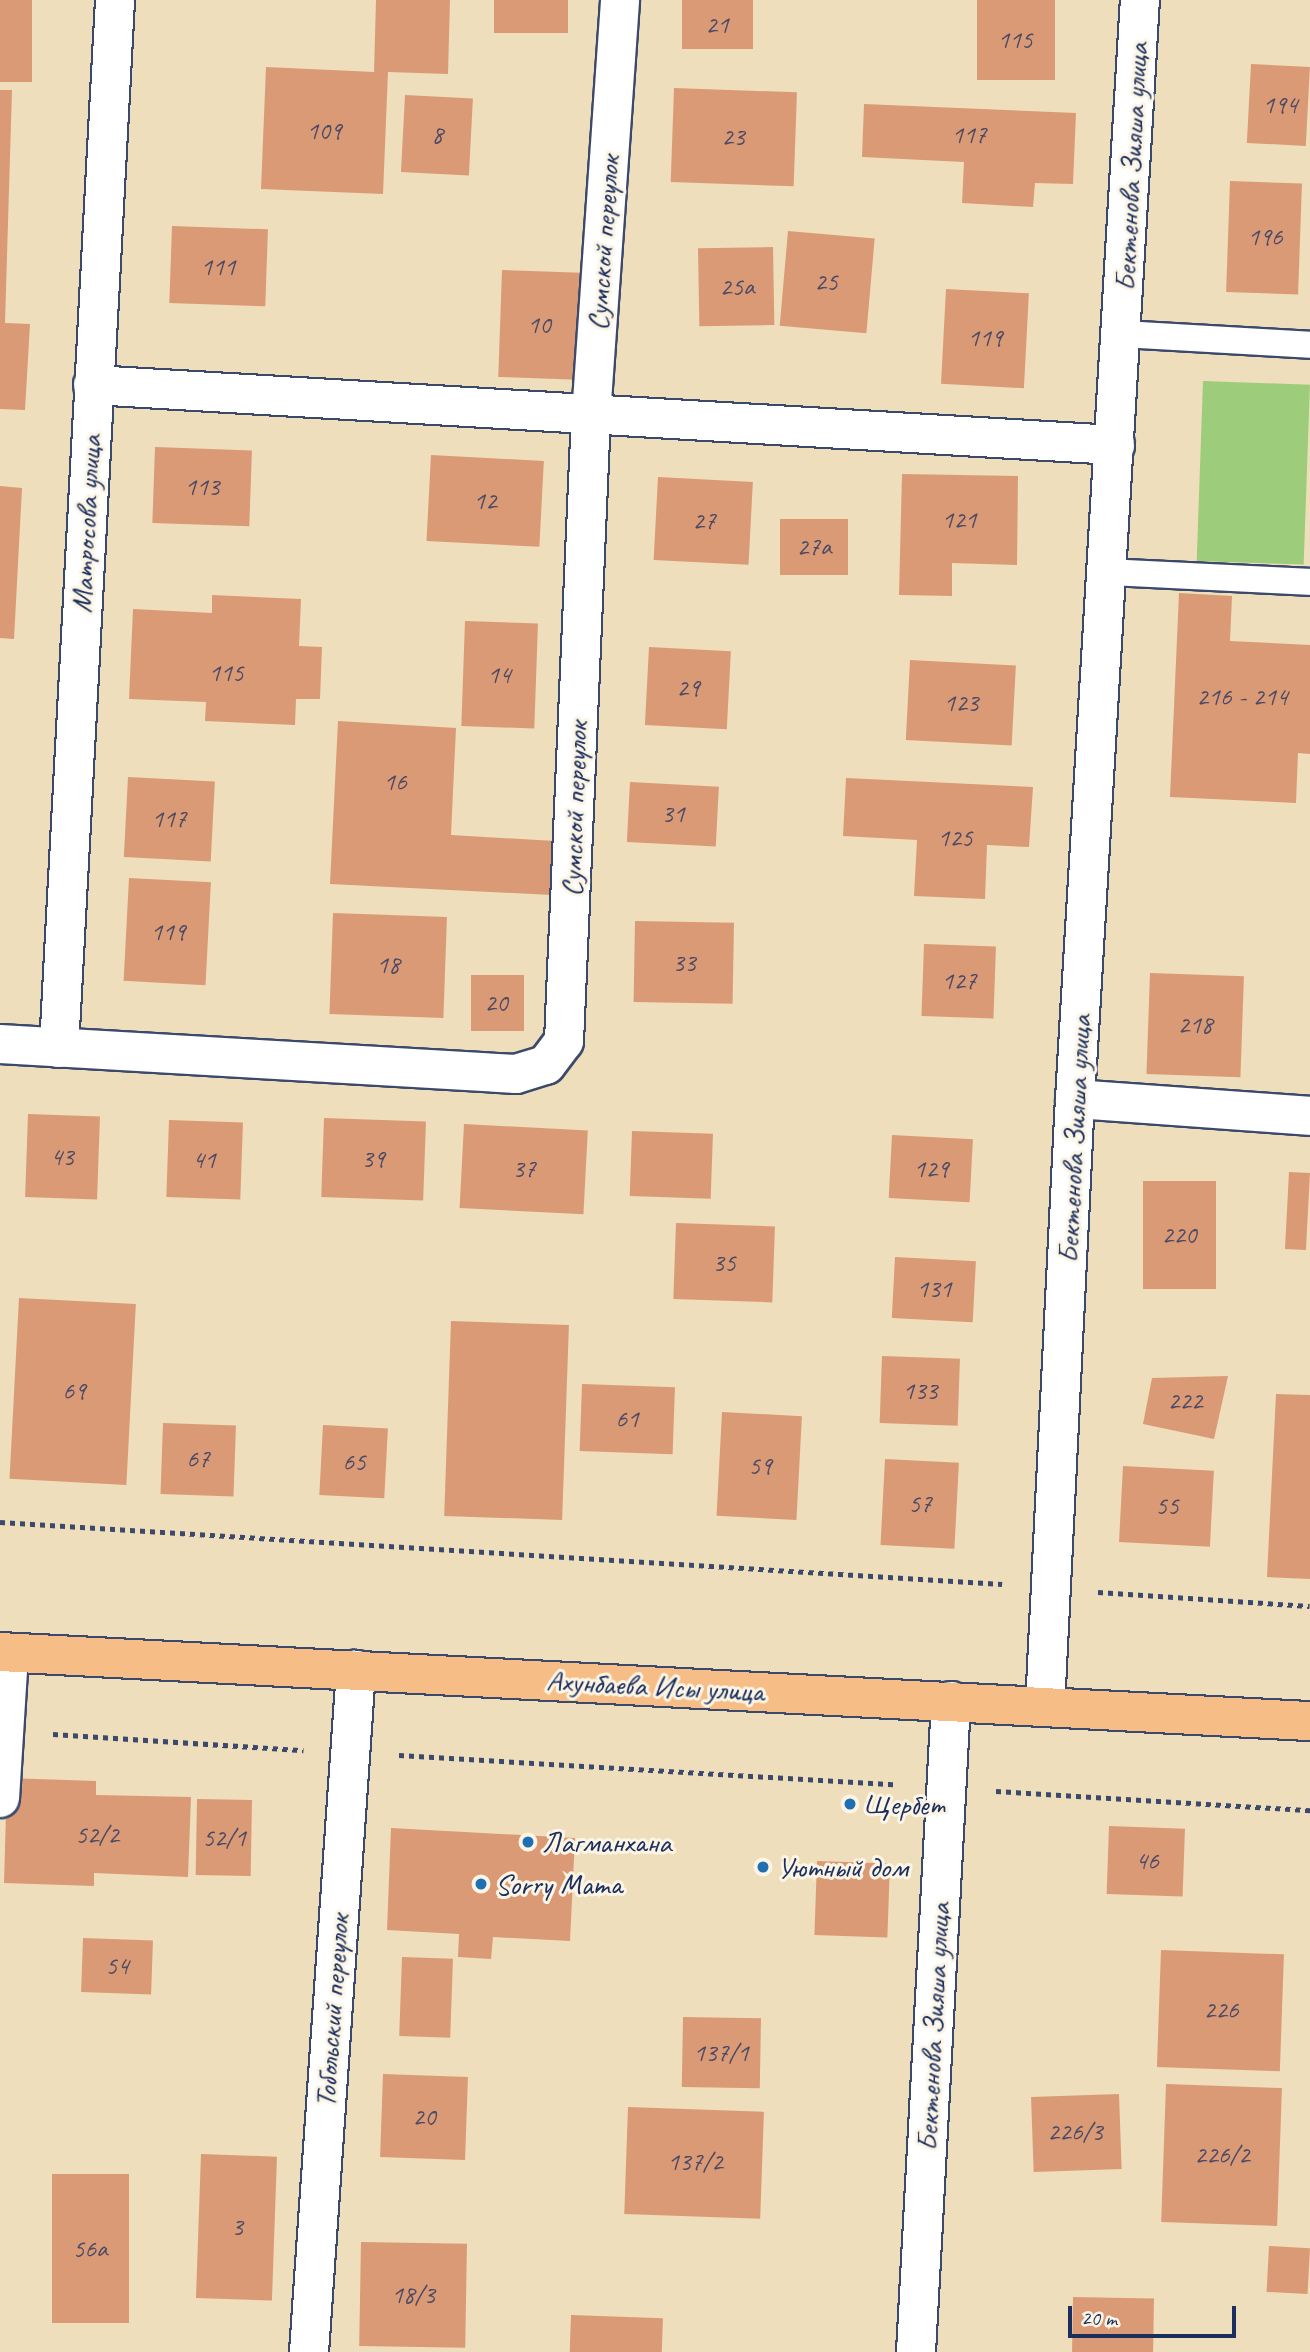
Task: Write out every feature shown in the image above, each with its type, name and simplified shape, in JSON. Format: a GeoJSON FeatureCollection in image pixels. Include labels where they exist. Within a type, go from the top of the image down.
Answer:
{"type":"FeatureCollection","features":[{"type":"Feature","properties":{"kind":"main road","name":"Ахунбаева Исы улица"},"geometry":{"type":"LineString","coordinates":[[4,1652],[1310,1721]]}},
{"type":"Feature","properties":{"kind":"street","name":"Матросова улица"},"geometry":{"type":"LineString","coordinates":[[59,1048],[115,0]]}},
{"type":"Feature","properties":{"kind":"street","name":"Сумской переулок"},"geometry":{"type":"LineString","coordinates":[[0,1044],[516,1074],[546,1065],[564,1041],[591,416],[620,0]]}},
{"type":"Feature","properties":{"kind":"street","name":"Бектенова Зияша улица"},"geometry":{"type":"LineString","coordinates":[[1045,1707],[1075,1099],[1140,0]]}},
{"type":"Feature","properties":{"kind":"street"},"geometry":{"type":"LineString","coordinates":[[93,385],[1115,446]]}},
{"type":"Feature","properties":{"kind":"street"},"geometry":{"type":"LineString","coordinates":[[1075,1099],[1310,1116]]}},
{"type":"Feature","properties":{"kind":"street"},"geometry":{"type":"LineString","coordinates":[[0,1798],[4,1731],[4,1652]]}},
{"type":"Feature","properties":{"kind":"street","name":"Тобольский переулок"},"geometry":{"type":"LineString","coordinates":[[309,2352],[356,1670]]}},
{"type":"Feature","properties":{"kind":"street","name":"Бектенова Зияша улица"},"geometry":{"type":"LineString","coordinates":[[916,2352],[951,1701]]}},
{"type":"Feature","properties":{"kind":"lane","name":"Бектенова Зияша улица"},"geometry":{"type":"LineString","coordinates":[[1122,334],[1310,345]]}},
{"type":"Feature","properties":{"kind":"lane"},"geometry":{"type":"LineString","coordinates":[[1108,572],[1310,582]]}},
{"type":"Feature","properties":{"kind":"path"},"geometry":{"type":"LineString","coordinates":[[0,1522],[1310,1605]]}},
{"type":"Feature","properties":{"kind":"path"},"geometry":{"type":"LineString","coordinates":[[4,1731],[1310,1810]]}},
{"type":"Feature","properties":{"kind":"green space"},"geometry":{"type":"Polygon","coordinates":[[[1203,381],[1310,385],[1304,565],[1197,561],[1203,381]]]}},
{"type":"Feature","properties":{"kind":"building"},"geometry":{"type":"Polygon","coordinates":[[[0,0],[32,0],[32,82],[0,82],[0,0]]]}},
{"type":"Feature","properties":{"kind":"building"},"geometry":{"type":"Polygon","coordinates":[[[376,0],[450,0],[448,74],[388,72],[383,194],[261,189],[266,67],[374,72],[376,0]]]}},
{"type":"Feature","properties":{"kind":"building"},"geometry":{"type":"Polygon","coordinates":[[[494,0],[568,0],[568,33],[494,33],[494,0]]]}},
{"type":"Feature","properties":{"kind":"building"},"geometry":{"type":"Polygon","coordinates":[[[682,0],[753,0],[753,49],[682,49],[682,0]]]}},
{"type":"Feature","properties":{"kind":"building"},"geometry":{"type":"Polygon","coordinates":[[[977,0],[1055,0],[1055,80],[977,80],[977,0]]]}},
{"type":"Feature","properties":{"kind":"building"},"geometry":{"type":"Polygon","coordinates":[[[1251,64],[1310,67],[1306,146],[1247,143],[1251,64]]]}},
{"type":"Feature","properties":{"kind":"building"},"geometry":{"type":"Polygon","coordinates":[[[674,88],[797,92],[794,186],[671,182],[674,88]]]}},
{"type":"Feature","properties":{"kind":"building"},"geometry":{"type":"Polygon","coordinates":[[[0,90],[12,90],[5,323],[30,324],[25,410],[0,409],[0,90]]]}},
{"type":"Feature","properties":{"kind":"building"},"geometry":{"type":"Polygon","coordinates":[[[405,95],[473,99],[469,175],[401,172],[405,95]]]}},
{"type":"Feature","properties":{"kind":"building"},"geometry":{"type":"Polygon","coordinates":[[[864,104],[1076,113],[1073,184],[1035,183],[1033,207],[962,203],[964,162],[862,157],[864,104]]]}},
{"type":"Feature","properties":{"kind":"building"},"geometry":{"type":"Polygon","coordinates":[[[1230,181],[1302,184],[1298,294],[1226,292],[1230,181]]]}},
{"type":"Feature","properties":{"kind":"building"},"geometry":{"type":"Polygon","coordinates":[[[172,226],[268,229],[265,306],[169,303],[172,226]]]}},
{"type":"Feature","properties":{"kind":"building"},"geometry":{"type":"Polygon","coordinates":[[[788,231],[875,239],[866,333],[780,326],[788,231]]]}},
{"type":"Feature","properties":{"kind":"building"},"geometry":{"type":"Polygon","coordinates":[[[773,247],[774,325],[699,326],[698,248],[773,247]]]}},
{"type":"Feature","properties":{"kind":"building"},"geometry":{"type":"Polygon","coordinates":[[[502,270],[581,273],[577,380],[498,377],[502,270]]]}},
{"type":"Feature","properties":{"kind":"building"},"geometry":{"type":"Polygon","coordinates":[[[946,289],[1029,293],[1024,388],[941,384],[946,289]]]}},
{"type":"Feature","properties":{"kind":"building"},"geometry":{"type":"Polygon","coordinates":[[[155,447],[252,450],[249,526],[152,523],[155,447]]]}},
{"type":"Feature","properties":{"kind":"building"},"geometry":{"type":"Polygon","coordinates":[[[431,455],[544,461],[539,547],[426,541],[431,455]]]}},
{"type":"Feature","properties":{"kind":"building"},"geometry":{"type":"Polygon","coordinates":[[[902,474],[1018,476],[1017,565],[952,563],[952,596],[899,595],[902,474]]]}},
{"type":"Feature","properties":{"kind":"building"},"geometry":{"type":"Polygon","coordinates":[[[658,477],[753,482],[749,565],[654,560],[658,477]]]}},
{"type":"Feature","properties":{"kind":"building"},"geometry":{"type":"Polygon","coordinates":[[[0,486],[22,488],[14,639],[0,638],[0,486]]]}},
{"type":"Feature","properties":{"kind":"building"},"geometry":{"type":"Polygon","coordinates":[[[780,519],[848,519],[848,575],[780,575],[780,519]]]}},
{"type":"Feature","properties":{"kind":"building"},"geometry":{"type":"Polygon","coordinates":[[[1179,593],[1232,596],[1230,641],[1310,645],[1310,754],[1298,753],[1296,803],[1170,797],[1179,593]]]}},
{"type":"Feature","properties":{"kind":"building"},"geometry":{"type":"Polygon","coordinates":[[[212,595],[301,599],[299,646],[322,647],[320,699],[296,699],[295,725],[205,721],[206,702],[129,699],[133,609],[212,613],[212,595]]]}},
{"type":"Feature","properties":{"kind":"building"},"geometry":{"type":"Polygon","coordinates":[[[465,621],[538,624],[534,728],[461,726],[465,621]]]}},
{"type":"Feature","properties":{"kind":"building"},"geometry":{"type":"Polygon","coordinates":[[[649,647],[731,651],[727,729],[645,725],[649,647]]]}},
{"type":"Feature","properties":{"kind":"building"},"geometry":{"type":"Polygon","coordinates":[[[910,660],[1016,666],[1012,745],[906,740],[910,660]]]}},
{"type":"Feature","properties":{"kind":"building"},"geometry":{"type":"Polygon","coordinates":[[[338,721],[456,728],[451,835],[555,841],[552,895],[330,884],[338,721]]]}},
{"type":"Feature","properties":{"kind":"building"},"geometry":{"type":"Polygon","coordinates":[[[128,777],[215,782],[211,861],[124,857],[128,777]]]}},
{"type":"Feature","properties":{"kind":"building"},"geometry":{"type":"Polygon","coordinates":[[[846,778],[1033,787],[1029,847],[987,845],[985,899],[914,896],[917,840],[843,836],[846,778]]]}},
{"type":"Feature","properties":{"kind":"building"},"geometry":{"type":"Polygon","coordinates":[[[630,782],[719,787],[716,847],[627,842],[630,782]]]}},
{"type":"Feature","properties":{"kind":"building"},"geometry":{"type":"Polygon","coordinates":[[[129,878],[211,882],[205,985],[124,981],[129,878]]]}},
{"type":"Feature","properties":{"kind":"building"},"geometry":{"type":"Polygon","coordinates":[[[333,913],[447,917],[443,1018],[329,1014],[333,913]]]}},
{"type":"Feature","properties":{"kind":"building"},"geometry":{"type":"Polygon","coordinates":[[[635,921],[734,923],[733,1004],[634,1002],[635,921]]]}},
{"type":"Feature","properties":{"kind":"building"},"geometry":{"type":"Polygon","coordinates":[[[924,944],[996,947],[993,1018],[921,1016],[924,944]]]}},
{"type":"Feature","properties":{"kind":"building"},"geometry":{"type":"Polygon","coordinates":[[[1150,973],[1244,976],[1240,1077],[1146,1074],[1150,973]]]}},
{"type":"Feature","properties":{"kind":"building"},"geometry":{"type":"Polygon","coordinates":[[[471,975],[524,975],[524,1031],[471,1031],[471,975]]]}},
{"type":"Feature","properties":{"kind":"building"},"geometry":{"type":"Polygon","coordinates":[[[28,1114],[100,1117],[97,1199],[25,1197],[28,1114]]]}},
{"type":"Feature","properties":{"kind":"building"},"geometry":{"type":"Polygon","coordinates":[[[324,1118],[426,1122],[423,1201],[321,1197],[324,1118]]]}},
{"type":"Feature","properties":{"kind":"building"},"geometry":{"type":"Polygon","coordinates":[[[169,1120],[243,1123],[240,1200],[166,1197],[169,1120]]]}},
{"type":"Feature","properties":{"kind":"building"},"geometry":{"type":"Polygon","coordinates":[[[464,1124],[588,1130],[583,1214],[460,1208],[464,1124]]]}},
{"type":"Feature","properties":{"kind":"building"},"geometry":{"type":"Polygon","coordinates":[[[632,1131],[713,1134],[711,1199],[630,1196],[632,1131]]]}},
{"type":"Feature","properties":{"kind":"building"},"geometry":{"type":"Polygon","coordinates":[[[892,1135],[973,1139],[970,1202],[889,1198],[892,1135]]]}},
{"type":"Feature","properties":{"kind":"building"},"geometry":{"type":"Polygon","coordinates":[[[1289,1172],[1310,1173],[1306,1250],[1285,1249],[1289,1172]]]}},
{"type":"Feature","properties":{"kind":"building"},"geometry":{"type":"Polygon","coordinates":[[[1143,1181],[1216,1181],[1216,1289],[1143,1289],[1143,1181]]]}},
{"type":"Feature","properties":{"kind":"building"},"geometry":{"type":"Polygon","coordinates":[[[676,1223],[775,1226],[772,1302],[673,1299],[676,1223]]]}},
{"type":"Feature","properties":{"kind":"building"},"geometry":{"type":"Polygon","coordinates":[[[895,1257],[976,1261],[973,1322],[892,1318],[895,1257]]]}},
{"type":"Feature","properties":{"kind":"building"},"geometry":{"type":"Polygon","coordinates":[[[19,1298],[136,1304],[126,1485],[10,1479],[19,1298]]]}},
{"type":"Feature","properties":{"kind":"building"},"geometry":{"type":"Polygon","coordinates":[[[451,1321],[569,1325],[562,1520],[444,1516],[451,1321]]]}},
{"type":"Feature","properties":{"kind":"building"},"geometry":{"type":"Polygon","coordinates":[[[882,1356],[960,1359],[958,1426],[880,1423],[882,1356]]]}},
{"type":"Feature","properties":{"kind":"building"},"geometry":{"type":"Polygon","coordinates":[[[1228,1376],[1214,1439],[1143,1424],[1152,1378],[1228,1376]]]}},
{"type":"Feature","properties":{"kind":"building"},"geometry":{"type":"Polygon","coordinates":[[[582,1384],[675,1387],[673,1454],[580,1451],[582,1384]]]}},
{"type":"Feature","properties":{"kind":"building"},"geometry":{"type":"Polygon","coordinates":[[[1276,1394],[1310,1395],[1310,1579],[1267,1577],[1276,1394]]]}},
{"type":"Feature","properties":{"kind":"building"},"geometry":{"type":"Polygon","coordinates":[[[722,1412],[802,1416],[796,1520],[717,1516],[722,1412]]]}},
{"type":"Feature","properties":{"kind":"building"},"geometry":{"type":"Polygon","coordinates":[[[163,1423],[236,1426],[233,1497],[161,1494],[163,1423]]]}},
{"type":"Feature","properties":{"kind":"building"},"geometry":{"type":"Polygon","coordinates":[[[323,1425],[388,1428],[384,1498],[319,1495],[323,1425]]]}},
{"type":"Feature","properties":{"kind":"building"},"geometry":{"type":"Polygon","coordinates":[[[885,1459],[959,1463],[954,1549],[880,1545],[885,1459]]]}},
{"type":"Feature","properties":{"kind":"building"},"geometry":{"type":"Polygon","coordinates":[[[1123,1466],[1214,1471],[1210,1547],[1119,1542],[1123,1466]]]}},
{"type":"Feature","properties":{"kind":"building"},"geometry":{"type":"Polygon","coordinates":[[[7,1778],[96,1781],[96,1795],[191,1797],[188,1877],[94,1873],[94,1886],[4,1883],[7,1778]]]}},
{"type":"Feature","properties":{"kind":"building"},"geometry":{"type":"Polygon","coordinates":[[[197,1799],[252,1800],[251,1876],[196,1875],[197,1799]]]}},
{"type":"Feature","properties":{"kind":"building"},"geometry":{"type":"Polygon","coordinates":[[[1109,1826],[1185,1829],[1183,1897],[1107,1894],[1109,1826]]]}},
{"type":"Feature","properties":{"kind":"building","name":"Sorry Mama"},"geometry":{"type":"Polygon","coordinates":[[[391,1828],[575,1838],[570,1941],[493,1937],[491,1959],[458,1957],[459,1934],[387,1930],[391,1828]]]}},
{"type":"Feature","properties":{"kind":"building"},"geometry":{"type":"Polygon","coordinates":[[[817,1861],[890,1864],[887,1938],[814,1935],[817,1861]]]}},
{"type":"Feature","properties":{"kind":"building"},"geometry":{"type":"Polygon","coordinates":[[[83,1938],[153,1940],[151,1994],[81,1992],[83,1938]]]}},
{"type":"Feature","properties":{"kind":"building"},"geometry":{"type":"Polygon","coordinates":[[[1161,1950],[1284,1954],[1280,2071],[1157,2067],[1161,1950]]]}},
{"type":"Feature","properties":{"kind":"building"},"geometry":{"type":"Polygon","coordinates":[[[402,1957],[453,1959],[450,2038],[399,2036],[402,1957]]]}},
{"type":"Feature","properties":{"kind":"building"},"geometry":{"type":"Polygon","coordinates":[[[683,2017],[761,2018],[760,2088],[682,2087],[683,2017]]]}},
{"type":"Feature","properties":{"kind":"building"},"geometry":{"type":"Polygon","coordinates":[[[383,2074],[468,2077],[465,2160],[380,2157],[383,2074]]]}},
{"type":"Feature","properties":{"kind":"building"},"geometry":{"type":"Polygon","coordinates":[[[1166,2084],[1282,2088],[1277,2226],[1161,2222],[1166,2084]]]}},
{"type":"Feature","properties":{"kind":"building"},"geometry":{"type":"Polygon","coordinates":[[[1119,2094],[1122,2169],[1034,2172],[1031,2097],[1119,2094]]]}},
{"type":"Feature","properties":{"kind":"building"},"geometry":{"type":"Polygon","coordinates":[[[628,2107],[764,2112],[760,2219],[624,2214],[628,2107]]]}},
{"type":"Feature","properties":{"kind":"building"},"geometry":{"type":"Polygon","coordinates":[[[201,2154],[277,2157],[272,2301],[196,2298],[201,2154]]]}},
{"type":"Feature","properties":{"kind":"building"},"geometry":{"type":"Polygon","coordinates":[[[52,2174],[129,2174],[129,2323],[52,2323],[52,2174]]]}},
{"type":"Feature","properties":{"kind":"building"},"geometry":{"type":"Polygon","coordinates":[[[361,2242],[467,2244],[465,2348],[359,2346],[361,2242]]]}},
{"type":"Feature","properties":{"kind":"building"},"geometry":{"type":"Polygon","coordinates":[[[1269,2246],[1310,2248],[1308,2294],[1267,2292],[1269,2246]]]}},
{"type":"Feature","properties":{"kind":"building"},"geometry":{"type":"Polygon","coordinates":[[[1073,2297],[1154,2298],[1153,2352],[1072,2352],[1073,2297]]]}},
{"type":"Feature","properties":{"kind":"building"},"geometry":{"type":"Polygon","coordinates":[[[571,2315],[663,2318],[662,2352],[570,2352],[571,2315]]]}},
{"type":"Feature","properties":{"kind":"place","name":"Щербет"},"geometry":{"type":"Point","coordinates":[850,1804]}},
{"type":"Feature","properties":{"kind":"place","name":"Лагманхана"},"geometry":{"type":"Point","coordinates":[528,1842]}},
{"type":"Feature","properties":{"kind":"place","name":"Уютный дом"},"geometry":{"type":"Point","coordinates":[763,1867]}},
{"type":"Feature","properties":{"kind":"place","name":"Sorry Mama"},"geometry":{"type":"Point","coordinates":[481,1884]}}]}
